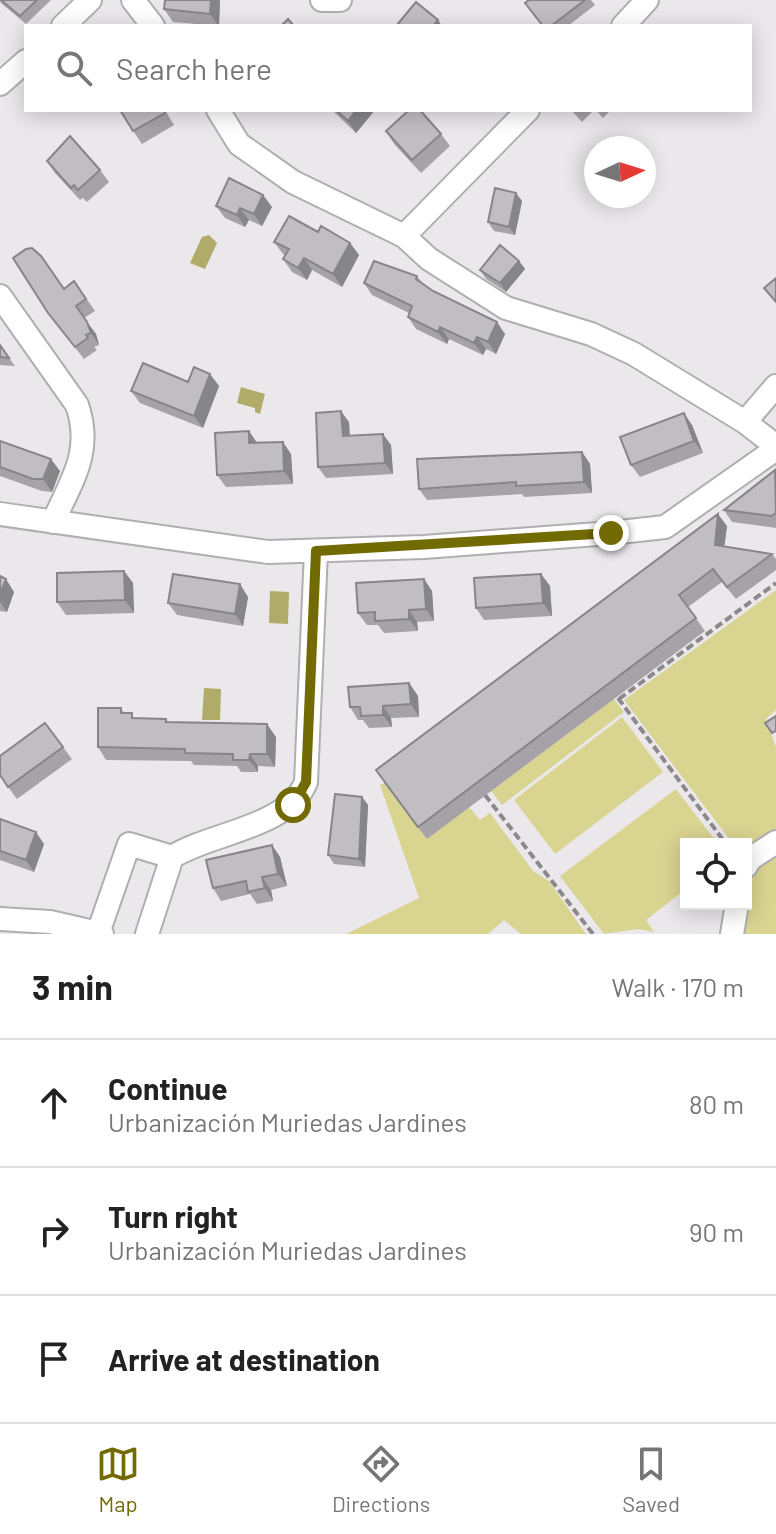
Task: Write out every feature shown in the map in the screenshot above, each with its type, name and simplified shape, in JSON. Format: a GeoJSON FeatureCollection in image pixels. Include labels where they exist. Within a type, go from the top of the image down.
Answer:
{"type":"FeatureCollection","features":[{"type":"Feature","properties":{"kind":"street"},"geometry":{"type":"LineString","coordinates":[[65,24],[90,0]]}},
{"type":"Feature","properties":{"kind":"street"},"geometry":{"type":"LineString","coordinates":[[133,0],[151,24]]}},
{"type":"Feature","properties":{"kind":"street"},"geometry":{"type":"LineString","coordinates":[[322,0],[340,0]]}},
{"type":"Feature","properties":{"kind":"street"},"geometry":{"type":"LineString","coordinates":[[625,24],[647,0]]}},
{"type":"Feature","properties":{"kind":"street"},"geometry":{"type":"LineString","coordinates":[[0,84],[24,63]]}},
{"type":"Feature","properties":{"kind":"street"},"geometry":{"type":"LineString","coordinates":[[0,514],[268,552],[438,546],[665,527],[776,448],[745,422],[612,343],[506,308],[429,259],[404,236],[269,168],[239,144],[219,112]]}},
{"type":"Feature","properties":{"kind":"street"},"geometry":{"type":"LineString","coordinates":[[404,236],[526,112]]}},
{"type":"Feature","properties":{"kind":"street"},"geometry":{"type":"LineString","coordinates":[[0,296],[77,405],[86,436],[82,454],[53,522]]}},
{"type":"Feature","properties":{"kind":"street"},"geometry":{"type":"LineString","coordinates":[[745,422],[776,386]]}},
{"type":"Feature","properties":{"kind":"street"},"geometry":{"type":"LineString","coordinates":[[147,934],[172,857],[188,847],[282,813],[301,794],[306,782],[316,551]]}},
{"type":"Feature","properties":{"kind":"street"},"geometry":{"type":"LineString","coordinates":[[752,858],[776,842]]}},
{"type":"Feature","properties":{"kind":"street"},"geometry":{"type":"LineString","coordinates":[[0,919],[28,919],[100,934],[129,844],[172,857]]}},
{"type":"Feature","properties":{"kind":"street"},"geometry":{"type":"LineString","coordinates":[[732,934],[736,910]]}},
{"type":"Feature","properties":{"kind":"path"},"geometry":{"type":"LineString","coordinates":[[722,838],[618,698],[776,583]]}},
{"type":"Feature","properties":{"kind":"path"},"geometry":{"type":"LineString","coordinates":[[485,795],[593,934]]}},
{"type":"Feature","properties":{"kind":"shaded area"},"geometry":{"type":"Polygon","coordinates":[[[209,235],[217,243],[205,269],[190,263],[202,237],[209,235]]]}},
{"type":"Feature","properties":{"kind":"shaded area"},"geometry":{"type":"Polygon","coordinates":[[[241,387],[265,394],[260,414],[255,412],[255,408],[237,403],[241,387]]]}},
{"type":"Feature","properties":{"kind":"shaded area"},"geometry":{"type":"Polygon","coordinates":[[[776,590],[776,710],[766,719],[776,747],[776,832],[752,843],[752,838],[728,838],[624,700],[776,590]]]}},
{"type":"Feature","properties":{"kind":"shaded area"},"geometry":{"type":"Polygon","coordinates":[[[270,591],[289,592],[288,624],[269,623],[270,591]]]}},
{"type":"Feature","properties":{"kind":"shaded area"},"geometry":{"type":"Polygon","coordinates":[[[204,688],[221,689],[220,720],[202,720],[204,688]]]}},
{"type":"Feature","properties":{"kind":"shaded area"},"geometry":{"type":"Polygon","coordinates":[[[614,699],[624,712],[502,805],[491,791],[614,699]]]}},
{"type":"Feature","properties":{"kind":"shaded area"},"geometry":{"type":"Polygon","coordinates":[[[622,717],[663,772],[555,854],[514,800],[622,717]]]}},
{"type":"Feature","properties":{"kind":"shaded area"},"geometry":{"type":"Polygon","coordinates":[[[384,783],[427,839],[469,807],[480,820],[490,813],[533,871],[549,881],[586,934],[521,934],[504,920],[488,934],[346,934],[419,898],[380,785],[384,783]]]}},
{"type":"Feature","properties":{"kind":"shaded area"},"geometry":{"type":"Polygon","coordinates":[[[676,789],[713,838],[680,838],[680,894],[646,920],[654,932],[638,929],[604,934],[560,876],[676,789]]]}},
{"type":"Feature","properties":{"kind":"shaded area"},"geometry":{"type":"Polygon","coordinates":[[[776,849],[776,934],[738,934],[743,910],[752,910],[752,875],[776,849]]]}},
{"type":"Feature","properties":{"kind":"building"},"geometry":{"type":"Polygon","coordinates":[[[1,0],[37,0],[20,16],[1,0]]]}},
{"type":"Feature","properties":{"kind":"building"},"geometry":{"type":"Polygon","coordinates":[[[165,0],[211,0],[210,14],[164,9],[165,0]]]}},
{"type":"Feature","properties":{"kind":"building"},"geometry":{"type":"Polygon","coordinates":[[[529,0],[585,0],[554,24],[541,24],[525,3],[529,0]]]}},
{"type":"Feature","properties":{"kind":"building"},"geometry":{"type":"Polygon","coordinates":[[[416,2],[438,20],[435,24],[398,24],[416,2]]]}},
{"type":"Feature","properties":{"kind":"building"},"geometry":{"type":"Polygon","coordinates":[[[121,112],[165,112],[165,113],[133,131],[121,112]]]}},
{"type":"Feature","properties":{"kind":"building"},"geometry":{"type":"Polygon","coordinates":[[[338,112],[355,112],[348,121],[338,112]]]}},
{"type":"Feature","properties":{"kind":"building"},"geometry":{"type":"Polygon","coordinates":[[[407,112],[422,112],[441,134],[412,160],[386,131],[407,112]]]}},
{"type":"Feature","properties":{"kind":"building"},"geometry":{"type":"Polygon","coordinates":[[[70,136],[100,170],[78,190],[74,185],[71,188],[47,161],[70,136]]]}},
{"type":"Feature","properties":{"kind":"building"},"geometry":{"type":"Polygon","coordinates":[[[229,178],[263,195],[254,214],[240,208],[237,215],[216,206],[229,178]]]}},
{"type":"Feature","properties":{"kind":"building"},"geometry":{"type":"Polygon","coordinates":[[[495,188],[516,193],[509,227],[488,222],[495,188]]]}},
{"type":"Feature","properties":{"kind":"building"},"geometry":{"type":"Polygon","coordinates":[[[289,216],[318,232],[321,226],[350,243],[333,274],[304,258],[298,268],[283,259],[289,249],[274,242],[289,216]]]}},
{"type":"Feature","properties":{"kind":"building"},"geometry":{"type":"Polygon","coordinates":[[[500,245],[519,261],[500,283],[480,270],[500,245]]]}},
{"type":"Feature","properties":{"kind":"building"},"geometry":{"type":"Polygon","coordinates":[[[32,248],[64,289],[74,281],[86,299],[76,306],[91,333],[75,347],[48,313],[13,258],[32,248]]]}},
{"type":"Feature","properties":{"kind":"building"},"geometry":{"type":"Polygon","coordinates":[[[374,261],[417,276],[416,279],[433,291],[497,322],[488,342],[477,337],[474,343],[440,327],[438,332],[408,317],[412,306],[364,283],[374,261]]]}},
{"type":"Feature","properties":{"kind":"building"},"geometry":{"type":"Polygon","coordinates":[[[776,278],[776,302],[764,288],[776,278]]]}},
{"type":"Feature","properties":{"kind":"building"},"geometry":{"type":"Polygon","coordinates":[[[0,345],[9,358],[0,357],[0,345]]]}},
{"type":"Feature","properties":{"kind":"building"},"geometry":{"type":"Polygon","coordinates":[[[143,363],[188,382],[194,367],[210,374],[194,416],[131,391],[143,363]]]}},
{"type":"Feature","properties":{"kind":"building"},"geometry":{"type":"Polygon","coordinates":[[[341,411],[343,436],[383,434],[385,463],[318,467],[316,413],[341,411]]]}},
{"type":"Feature","properties":{"kind":"building"},"geometry":{"type":"Polygon","coordinates":[[[684,413],[694,441],[631,465],[620,437],[684,413]]]}},
{"type":"Feature","properties":{"kind":"building"},"geometry":{"type":"Polygon","coordinates":[[[249,431],[249,443],[283,442],[284,471],[217,475],[215,433],[249,431]]]}},
{"type":"Feature","properties":{"kind":"building"},"geometry":{"type":"Polygon","coordinates":[[[0,441],[51,459],[43,479],[33,479],[0,467],[0,441]]]}},
{"type":"Feature","properties":{"kind":"building"},"geometry":{"type":"Polygon","coordinates":[[[582,452],[584,482],[516,486],[516,482],[419,489],[417,459],[582,452]]]}},
{"type":"Feature","properties":{"kind":"building"},"geometry":{"type":"Polygon","coordinates":[[[775,470],[776,513],[771,516],[724,510],[775,470]]]}},
{"type":"Feature","properties":{"kind":"building"},"geometry":{"type":"Polygon","coordinates":[[[718,514],[715,545],[772,554],[727,587],[713,569],[679,595],[696,618],[418,827],[376,770],[718,514]]]}},
{"type":"Feature","properties":{"kind":"building"},"geometry":{"type":"Polygon","coordinates":[[[124,571],[125,600],[57,602],[57,573],[124,571]]]}},
{"type":"Feature","properties":{"kind":"building"},"geometry":{"type":"Polygon","coordinates":[[[173,574],[240,584],[235,614],[168,603],[173,574]]]}},
{"type":"Feature","properties":{"kind":"building"},"geometry":{"type":"Polygon","coordinates":[[[541,574],[543,603],[476,608],[474,578],[541,574]]]}},
{"type":"Feature","properties":{"kind":"building"},"geometry":{"type":"Polygon","coordinates":[[[0,576],[6,579],[0,594],[0,576]]]}},
{"type":"Feature","properties":{"kind":"building"},"geometry":{"type":"Polygon","coordinates":[[[424,579],[426,609],[409,610],[409,619],[375,621],[375,612],[358,613],[356,583],[424,579]]]}},
{"type":"Feature","properties":{"kind":"building"},"geometry":{"type":"Polygon","coordinates":[[[409,683],[411,704],[383,706],[383,715],[361,716],[360,707],[350,707],[348,687],[409,683]]]}},
{"type":"Feature","properties":{"kind":"building"},"geometry":{"type":"Polygon","coordinates":[[[98,708],[121,708],[121,713],[132,713],[132,718],[166,719],[166,722],[267,724],[267,754],[250,754],[249,760],[233,760],[233,754],[185,753],[185,749],[98,747],[98,708]]]}},
{"type":"Feature","properties":{"kind":"building"},"geometry":{"type":"Polygon","coordinates":[[[776,716],[776,731],[772,733],[765,723],[776,716]]]}},
{"type":"Feature","properties":{"kind":"building"},"geometry":{"type":"Polygon","coordinates":[[[45,723],[63,747],[8,787],[0,775],[0,756],[45,723]]]}},
{"type":"Feature","properties":{"kind":"building"},"geometry":{"type":"Polygon","coordinates":[[[335,794],[362,797],[359,859],[328,855],[335,794]]]}},
{"type":"Feature","properties":{"kind":"building"},"geometry":{"type":"Polygon","coordinates":[[[0,819],[36,832],[26,860],[0,851],[0,819]]]}},
{"type":"Feature","properties":{"kind":"building"},"geometry":{"type":"Polygon","coordinates":[[[272,845],[278,874],[262,877],[265,888],[248,892],[246,881],[213,888],[206,860],[272,845]]]}},
{"type":"Feature","properties":{"kind":"route"},"geometry":{"type":"LineString","coordinates":[[293,805],[306,782],[316,551],[424,547],[611,533]]}}]}
